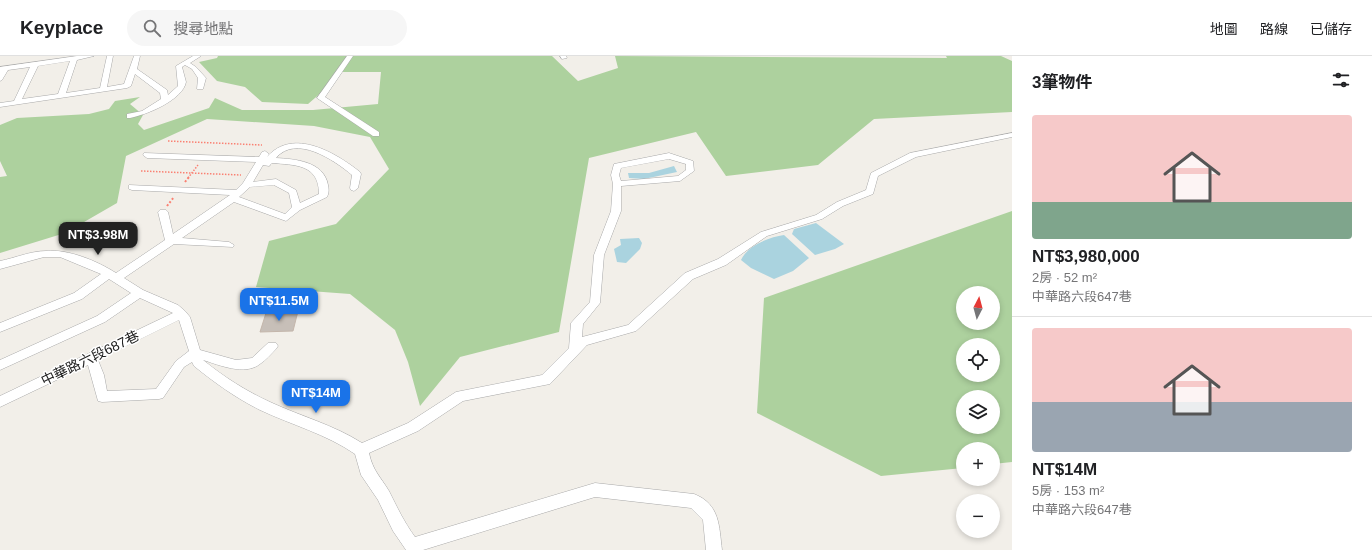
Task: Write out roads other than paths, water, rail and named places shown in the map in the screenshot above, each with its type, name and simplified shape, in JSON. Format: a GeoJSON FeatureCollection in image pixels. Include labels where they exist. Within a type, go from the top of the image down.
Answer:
{"type":"FeatureCollection","features":[{"type":"Feature","properties":{"kind":"street"},"geometry":{"type":"LineString","coordinates":[[0,79],[3,69],[91,56]]}},
{"type":"Feature","properties":{"kind":"street"},"geometry":{"type":"LineString","coordinates":[[103,89],[110,56]]}},
{"type":"Feature","properties":{"kind":"street"},"geometry":{"type":"LineString","coordinates":[[0,105],[128,86],[137,56]]}},
{"type":"Feature","properties":{"kind":"street"},"geometry":{"type":"LineString","coordinates":[[130,116],[144,113],[179,93],[182,89],[182,79],[178,70],[179,66],[198,56]]}},
{"type":"Feature","properties":{"kind":"street"},"geometry":{"type":"LineString","coordinates":[[350,56],[321,98],[376,134]]}},
{"type":"Feature","properties":{"kind":"street"},"geometry":{"type":"LineString","coordinates":[[61,96],[74,59]]}},
{"type":"Feature","properties":{"kind":"street"},"geometry":{"type":"LineString","coordinates":[[186,63],[194,68],[202,78],[200,87]]}},
{"type":"Feature","properties":{"kind":"street"},"geometry":{"type":"LineString","coordinates":[[17,102],[35,64]]}},
{"type":"Feature","properties":{"kind":"street"},"geometry":{"type":"LineString","coordinates":[[133,70],[164,92],[165,100]]}},
{"type":"Feature","properties":{"kind":"street"},"geometry":{"type":"LineString","coordinates":[[361,450],[413,427],[460,396],[546,380],[583,341],[632,328],[689,276],[722,262],[764,234],[819,216],[840,204],[870,192],[874,175],[913,155],[1012,134]]}},
{"type":"Feature","properties":{"kind":"street"},"geometry":{"type":"LineString","coordinates":[[0,328],[78,296],[170,240],[235,196],[247,185],[265,155],[278,150],[298,146],[314,148],[339,160],[357,174],[354,188]]}},
{"type":"Feature","properties":{"kind":"street"},"geometry":{"type":"LineString","coordinates":[[132,188],[179,190],[235,196],[286,218],[297,208],[324,195],[322,180],[311,167],[265,155],[203,158],[147,155]]}},
{"type":"Feature","properties":{"kind":"street"},"geometry":{"type":"LineString","coordinates":[[575,350],[577,324],[595,304],[599,255],[616,211],[617,184],[615,175],[617,166],[669,156],[690,163],[690,171],[680,178],[617,184]]}},
{"type":"Feature","properties":{"kind":"street"},"geometry":{"type":"LineString","coordinates":[[247,185],[276,182],[293,192],[297,208]]}},
{"type":"Feature","properties":{"kind":"street"},"geometry":{"type":"LineString","coordinates":[[163,212],[170,240]]}},
{"type":"Feature","properties":{"kind":"street"},"geometry":{"type":"LineString","coordinates":[[170,240],[229,245]]}},
{"type":"Feature","properties":{"kind":"street"},"geometry":{"type":"LineString","coordinates":[[0,265],[44,254],[61,254],[74,258],[113,276],[139,293],[174,308],[184,317],[198,363],[226,385],[265,406],[344,439],[361,450],[366,470],[383,495],[398,526],[414,548],[595,490],[694,501],[710,516],[714,550]]}},
{"type":"Feature","properties":{"kind":"street"},"geometry":{"type":"LineString","coordinates":[[0,365],[101,319],[139,293]]}},
{"type":"Feature","properties":{"kind":"street","name":"中華路六段687巷"},"geometry":{"type":"LineString","coordinates":[[0,402],[181,314]]}},
{"type":"Feature","properties":{"kind":"street"},"geometry":{"type":"LineString","coordinates":[[195,353],[236,365],[255,362],[272,346]]}},
{"type":"Feature","properties":{"kind":"street"},"geometry":{"type":"LineString","coordinates":[[90,358],[98,375],[102,397],[116,397],[159,394],[180,364],[195,353]]}},
{"type":"Feature","properties":{"kind":"water"},"geometry":{"type":"Polygon","coordinates":[[[674,166],[677,172],[644,179],[629,178],[628,173],[649,173],[674,166]]]}},
{"type":"Feature","properties":{"kind":"water"},"geometry":{"type":"Polygon","coordinates":[[[816,223],[844,244],[835,249],[815,255],[792,234],[794,229],[816,223]]]}},
{"type":"Feature","properties":{"kind":"water"},"geometry":{"type":"Polygon","coordinates":[[[784,235],[809,258],[793,271],[774,279],[751,268],[741,260],[753,246],[784,235]]]}},
{"type":"Feature","properties":{"kind":"water"},"geometry":{"type":"Polygon","coordinates":[[[639,238],[642,243],[640,249],[626,263],[617,262],[614,249],[621,245],[620,239],[639,238]]]}}]}
